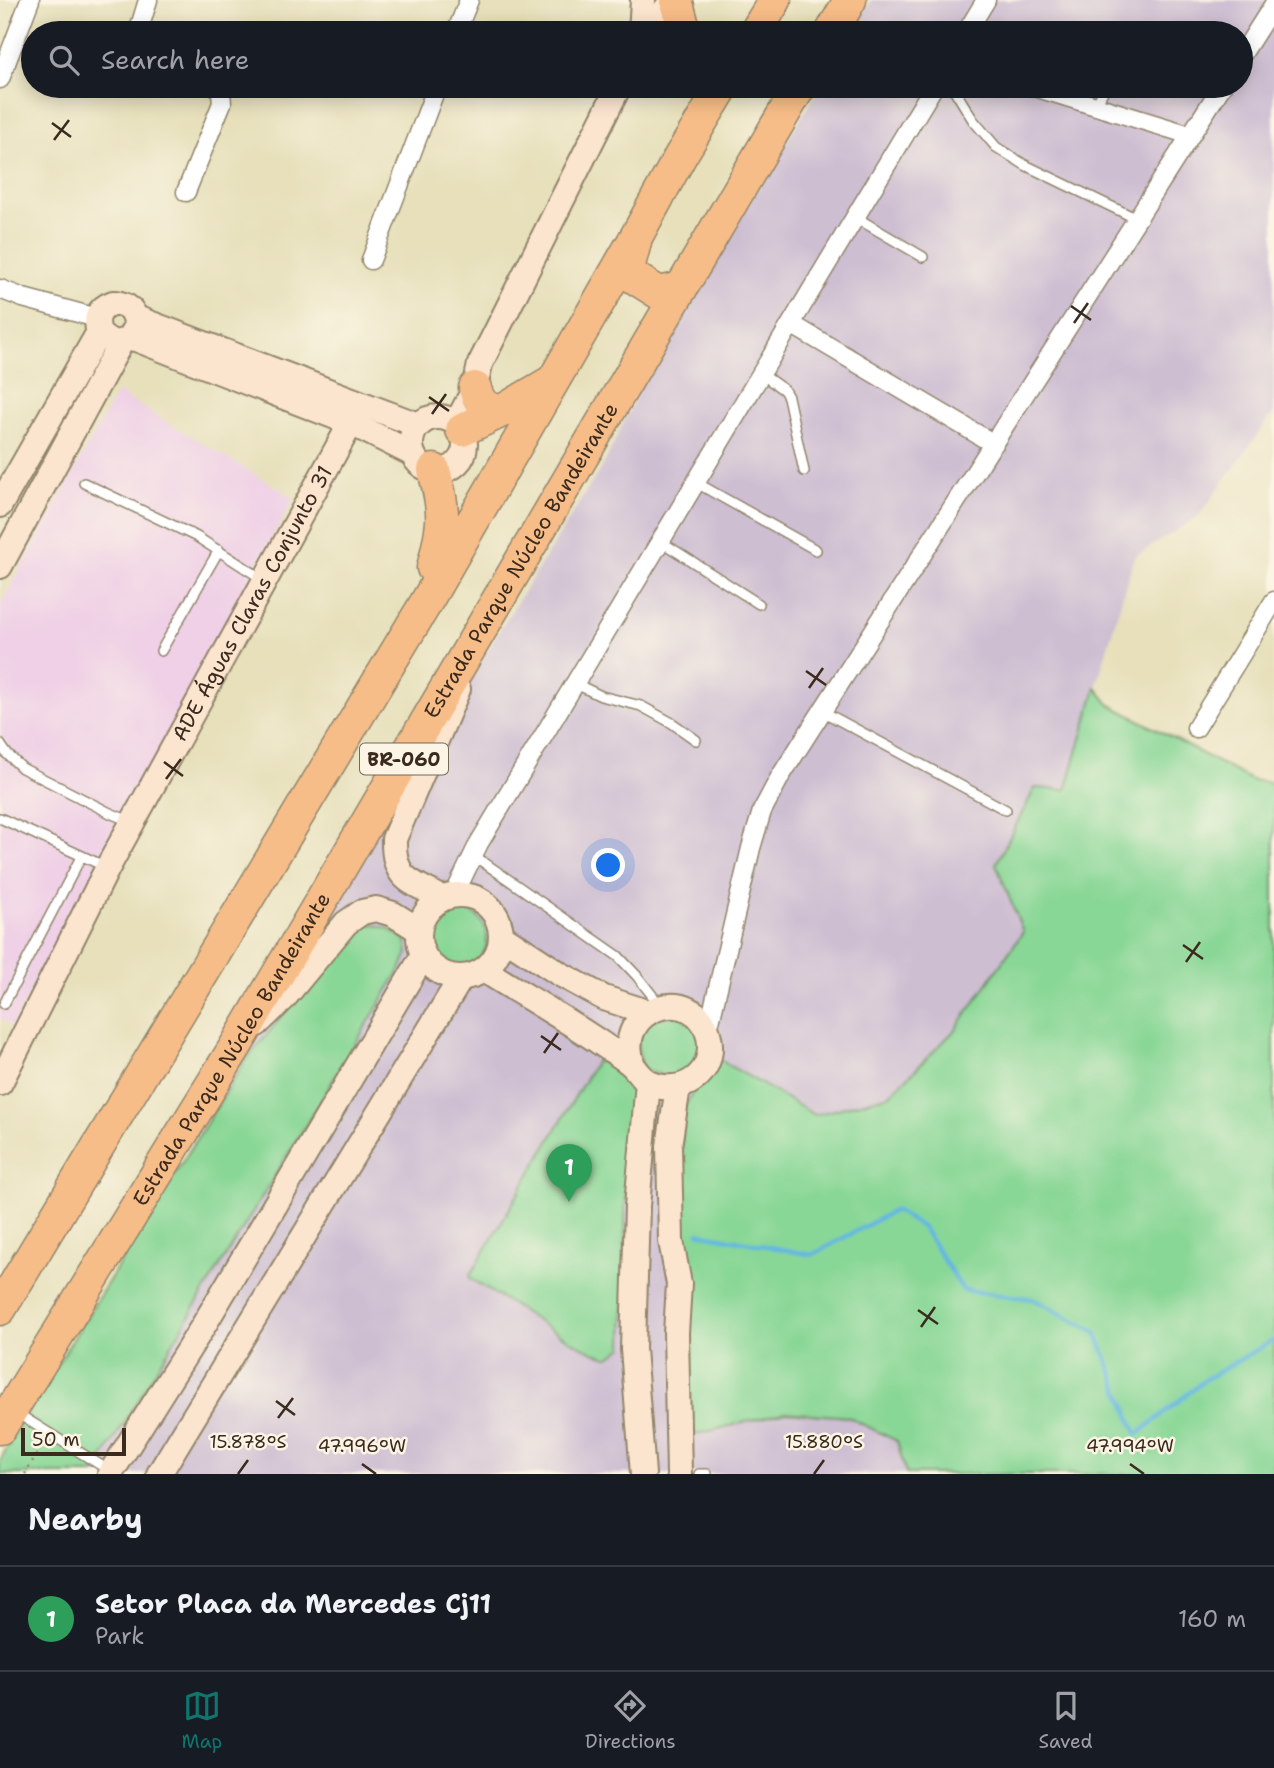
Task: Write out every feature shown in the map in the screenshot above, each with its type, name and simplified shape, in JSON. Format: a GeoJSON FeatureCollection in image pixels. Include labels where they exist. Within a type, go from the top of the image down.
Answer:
{"type":"FeatureCollection","features":[{"type":"Feature","properties":{"kind":"highway"},"geometry":{"type":"LineString","coordinates":[[762,21],[775,0]]}},
{"type":"Feature","properties":{"kind":"highway"},"geometry":{"type":"LineString","coordinates":[[838,21],[850,0]]}},
{"type":"Feature","properties":{"kind":"highway"},"geometry":{"type":"LineString","coordinates":[[675,2],[681,21]]}},
{"type":"Feature","properties":{"kind":"highway"},"geometry":{"type":"LineString","coordinates":[[681,155],[694,98]]}},
{"type":"Feature","properties":{"kind":"highway","name":"BR-060"},"geometry":{"type":"LineString","coordinates":[[0,1309],[424,606],[716,98]]}},
{"type":"Feature","properties":{"kind":"highway","name":"Estrada Parque Núcleo Bandeirante"},"geometry":{"type":"LineString","coordinates":[[6,1419],[237,1044],[793,98]]}},
{"type":"Feature","properties":{"kind":"highway"},"geometry":{"type":"LineString","coordinates":[[636,237],[628,273],[659,293],[681,288]]}},
{"type":"Feature","properties":{"kind":"highway"},"geometry":{"type":"LineString","coordinates":[[477,376],[479,400],[494,411],[502,411]]}},
{"type":"Feature","properties":{"kind":"highway"},"geometry":{"type":"LineString","coordinates":[[453,424],[502,411],[553,381]]}},
{"type":"Feature","properties":{"kind":"highway"},"geometry":{"type":"LineString","coordinates":[[424,462],[443,504],[444,526],[424,606]]}},
{"type":"Feature","properties":{"kind":"street"},"geometry":{"type":"LineString","coordinates":[[22,21],[30,0]]}},
{"type":"Feature","properties":{"kind":"street"},"geometry":{"type":"LineString","coordinates":[[140,21],[148,0]]}},
{"type":"Feature","properties":{"kind":"street"},"geometry":{"type":"LineString","coordinates":[[461,21],[469,0]]}},
{"type":"Feature","properties":{"kind":"street"},"geometry":{"type":"LineString","coordinates":[[641,21],[643,0]]}},
{"type":"Feature","properties":{"kind":"street"},"geometry":{"type":"LineString","coordinates":[[973,21],[986,0]]}},
{"type":"Feature","properties":{"kind":"street"},"geometry":{"type":"LineString","coordinates":[[658,21],[675,2]]}},
{"type":"Feature","properties":{"kind":"street"},"geometry":{"type":"LineString","coordinates":[[1253,37],[1274,4]]}},
{"type":"Feature","properties":{"kind":"street"},"geometry":{"type":"LineString","coordinates":[[0,79],[21,24]]}},
{"type":"Feature","properties":{"kind":"street"},"geometry":{"type":"LineString","coordinates":[[186,192],[222,103],[222,98]]}},
{"type":"Feature","properties":{"kind":"street"},"geometry":{"type":"LineString","coordinates":[[371,260],[432,98]]}},
{"type":"Feature","properties":{"kind":"street"},"geometry":{"type":"LineString","coordinates":[[453,424],[613,98]]}},
{"type":"Feature","properties":{"kind":"street"},"geometry":{"type":"LineString","coordinates":[[448,897],[927,98]]}},
{"type":"Feature","properties":{"kind":"street"},"geometry":{"type":"LineString","coordinates":[[1068,98],[1190,135]]}},
{"type":"Feature","properties":{"kind":"street"},"geometry":{"type":"LineString","coordinates":[[159,1474],[472,974],[493,961],[500,949],[500,924],[487,904],[466,895],[448,897],[431,906],[423,917],[419,943],[423,956],[439,972],[472,974],[541,1006],[640,1074],[668,1088],[690,1082],[706,1065],[710,1042],[708,1030],[762,811],[822,711],[1214,98]]}},
{"type":"Feature","properties":{"kind":"street"},"geometry":{"type":"LineString","coordinates":[[0,289],[98,325],[104,339],[113,342],[130,332],[418,425]]}},
{"type":"Feature","properties":{"kind":"street"},"geometry":{"type":"LineString","coordinates":[[0,505],[98,325],[105,306],[113,303],[128,306],[130,332],[0,566]]}},
{"type":"Feature","properties":{"kind":"street"},"geometry":{"type":"LineString","coordinates":[[791,324],[994,444]]}},
{"type":"Feature","properties":{"kind":"street"},"geometry":{"type":"LineString","coordinates":[[130,332],[351,423],[424,462],[449,469],[460,459],[465,445],[453,424],[433,417],[418,425],[412,439],[424,462]]}},
{"type":"Feature","properties":{"kind":"street","name":"ADE Águas Claras Conjunto 31"},"geometry":{"type":"LineString","coordinates":[[0,1083],[108,867],[351,423]]}},
{"type":"Feature","properties":{"kind":"street"},"geometry":{"type":"LineString","coordinates":[[42,431],[66,446]]}},
{"type":"Feature","properties":{"kind":"street"},"geometry":{"type":"LineString","coordinates":[[1196,728],[1273,606]]}},
{"type":"Feature","properties":{"kind":"street"},"geometry":{"type":"LineString","coordinates":[[448,897],[405,879],[395,866],[394,839],[485,620]]}},
{"type":"Feature","properties":{"kind":"street"},"geometry":{"type":"LineString","coordinates":[[237,1044],[283,999],[346,923],[362,912],[376,909],[393,914],[419,930]]}},
{"type":"Feature","properties":{"kind":"street"},"geometry":{"type":"LineString","coordinates":[[502,936],[559,974],[604,998],[654,1009],[675,1005],[700,1018],[708,1030]]}},
{"type":"Feature","properties":{"kind":"street"},"geometry":{"type":"LineString","coordinates":[[111,1473],[202,1328],[423,956]]}},
{"type":"Feature","properties":{"kind":"street"},"geometry":{"type":"LineString","coordinates":[[541,1006],[559,974]]}},
{"type":"Feature","properties":{"kind":"street"},"geometry":{"type":"LineString","coordinates":[[643,1474],[633,1349],[640,1074],[628,1043],[637,1022],[654,1009]]}},
{"type":"Feature","properties":{"kind":"street"},"geometry":{"type":"LineString","coordinates":[[678,1087],[669,1146],[671,1241],[678,1284],[678,1474]]}},
{"type":"Feature","properties":{"kind":"street"},"geometry":{"type":"LineString","coordinates":[[0,1276],[13,1270],[37,1248]]}},
{"type":"Feature","properties":{"kind":"street"},"geometry":{"type":"LineString","coordinates":[[202,1328],[213,1344],[223,1348],[237,1346]]}},
{"type":"Feature","properties":{"kind":"street"},"geometry":{"type":"LineString","coordinates":[[186,1354],[203,1357],[217,1378]]}},
{"type":"Feature","properties":{"kind":"lane"},"geometry":{"type":"LineString","coordinates":[[959,98],[973,120],[996,147],[1025,165],[1137,219]]}},
{"type":"Feature","properties":{"kind":"lane"},"geometry":{"type":"LineString","coordinates":[[1095,107],[1100,98]]}},
{"type":"Feature","properties":{"kind":"lane"},"geometry":{"type":"LineString","coordinates":[[855,217],[923,257]]}},
{"type":"Feature","properties":{"kind":"lane"},"geometry":{"type":"LineString","coordinates":[[760,373],[784,390],[788,397],[804,471]]}},
{"type":"Feature","properties":{"kind":"lane"},"geometry":{"type":"LineString","coordinates":[[695,482],[816,550]]}},
{"type":"Feature","properties":{"kind":"lane"},"geometry":{"type":"LineString","coordinates":[[84,483],[219,550],[266,581]]}},
{"type":"Feature","properties":{"kind":"lane"},"geometry":{"type":"LineString","coordinates":[[660,541],[759,604]]}},
{"type":"Feature","properties":{"kind":"lane"},"geometry":{"type":"LineString","coordinates":[[161,651],[219,550]]}},
{"type":"Feature","properties":{"kind":"lane"},"geometry":{"type":"LineString","coordinates":[[574,683],[601,696],[641,706],[696,740]]}},
{"type":"Feature","properties":{"kind":"lane"},"geometry":{"type":"LineString","coordinates":[[822,711],[1006,810]]}},
{"type":"Feature","properties":{"kind":"lane"},"geometry":{"type":"LineString","coordinates":[[0,744],[22,768],[132,822]]}},
{"type":"Feature","properties":{"kind":"lane"},"geometry":{"type":"LineString","coordinates":[[0,818],[108,867]]}},
{"type":"Feature","properties":{"kind":"lane"},"geometry":{"type":"LineString","coordinates":[[473,855],[618,956],[638,976],[654,1009]]}},
{"type":"Feature","properties":{"kind":"lane"},"geometry":{"type":"LineString","coordinates":[[4,1004],[82,857]]}},
{"type":"Feature","properties":{"kind":"lane"},"geometry":{"type":"LineString","coordinates":[[6,1419],[50,1434],[111,1473]]}},
{"type":"Feature","properties":{"kind":"lane"},"geometry":{"type":"LineString","coordinates":[[699,1474],[707,1474]]}},
{"type":"Feature","properties":{"kind":"path"},"geometry":{"type":"LineString","coordinates":[[25,1474],[50,1434]]}},
{"type":"Feature","properties":{"kind":"shaded area"},"geometry":{"type":"Polygon","coordinates":[[[871,0],[1274,0],[1274,412],[1198,517],[1134,557],[1066,790],[996,864],[1023,932],[955,1030],[890,1095],[815,1115],[711,1058],[685,1106],[687,1437],[786,1412],[848,1417],[897,1441],[906,1474],[0,1474],[381,820],[606,460],[646,374],[813,98],[1253,98],[1253,21],[858,21],[871,0]]]}},
{"type":"Feature","properties":{"kind":"shaded area"},"geometry":{"type":"Polygon","coordinates":[[[117,392],[294,498],[13,1026],[0,1019],[0,606],[117,392]]]}},
{"type":"Feature","properties":{"kind":"green space"},"geometry":{"type":"Polygon","coordinates":[[[1096,688],[1109,704],[1251,780],[1274,783],[1274,1474],[906,1474],[897,1441],[848,1417],[786,1412],[686,1437],[678,1202],[685,1106],[713,1056],[815,1115],[890,1095],[955,1030],[1023,932],[996,864],[1035,788],[1066,790],[1096,688]]]}},
{"type":"Feature","properties":{"kind":"green space"},"geometry":{"type":"Polygon","coordinates":[[[450,908],[462,908],[478,917],[485,927],[485,951],[478,961],[462,970],[450,970],[439,965],[430,956],[425,945],[425,933],[430,922],[439,913],[450,908]]]}},
{"type":"Feature","properties":{"kind":"green space"},"geometry":{"type":"Polygon","coordinates":[[[373,924],[387,928],[406,940],[408,953],[402,967],[93,1474],[0,1474],[0,1460],[34,1402],[245,1061],[346,939],[360,926],[373,924]]]}},
{"type":"Feature","properties":{"kind":"green space"},"geometry":{"type":"Polygon","coordinates":[[[676,1014],[695,1028],[700,1044],[697,1058],[674,1078],[644,1070],[635,1040],[646,1021],[676,1014]]]}},
{"type":"Feature","properties":{"kind":"green space"},"geometry":{"type":"Polygon","coordinates":[[[607,1056],[634,1081],[626,1180],[623,1347],[610,1357],[563,1336],[470,1276],[595,1063],[607,1056]]]}},
{"type":"Feature","properties":{"kind":"waterway"},"geometry":{"type":"LineString","coordinates":[[699,1233],[812,1255],[895,1210],[923,1228],[963,1290],[1033,1299],[1096,1332],[1137,1435],[1206,1379],[1274,1340]]}},
{"type":"Feature","properties":{"kind":"place","name":"Setor Placa da Mercedes Cj11"},"geometry":{"type":"Point","coordinates":[569,1202]}}]}
